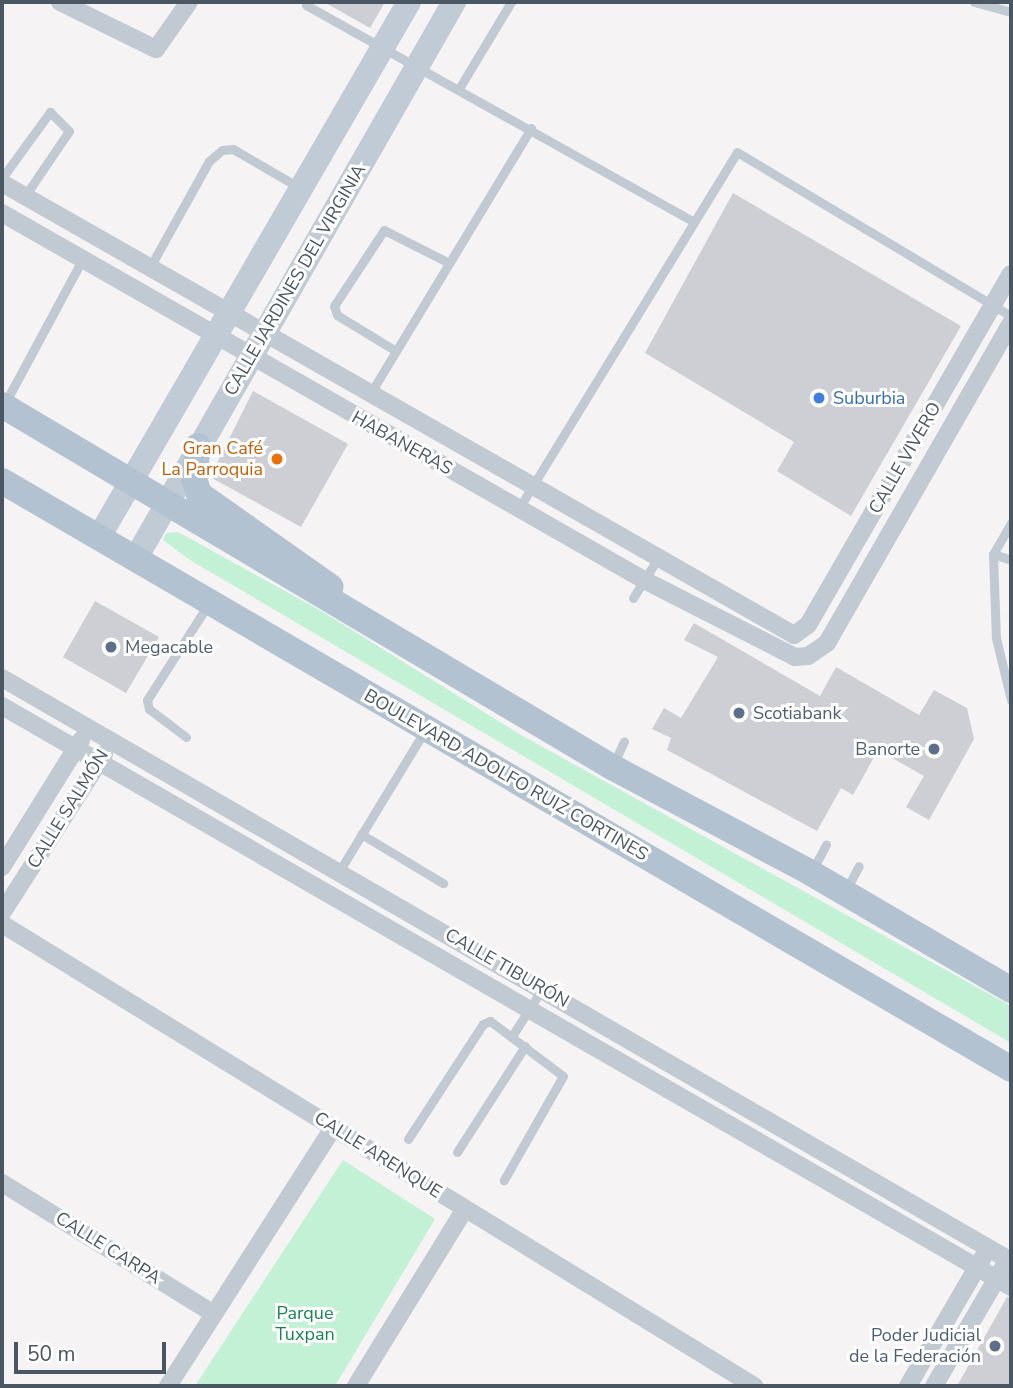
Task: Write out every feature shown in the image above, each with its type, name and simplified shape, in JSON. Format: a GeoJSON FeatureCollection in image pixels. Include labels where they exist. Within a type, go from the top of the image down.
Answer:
{"type":"FeatureCollection","features":[{"type":"Feature","properties":{"kind":"main road"},"geometry":{"type":"LineString","coordinates":[[3,406],[612,767],[845,892],[1011,990]]}},
{"type":"Feature","properties":{"kind":"main road"},"geometry":{"type":"LineString","coordinates":[[198,446],[194,478],[209,503],[278,545],[398,641]]}},
{"type":"Feature","properties":{"kind":"main road","name":"BOULEVARD ADOLFO RUIZ CORTINES"},"geometry":{"type":"LineString","coordinates":[[2,481],[1011,1069]]}},
{"type":"Feature","properties":{"kind":"street"},"geometry":{"type":"LineString","coordinates":[[60,2],[142,47],[156,49],[190,2]]}},
{"type":"Feature","properties":{"kind":"street"},"geometry":{"type":"LineString","coordinates":[[99,537],[409,2]]}},
{"type":"Feature","properties":{"kind":"street","name":"CALLE JARDINES DEL VIRGINIA"},"geometry":{"type":"LineString","coordinates":[[136,558],[454,2]]}},
{"type":"Feature","properties":{"kind":"street","name":"HABANERAS"},"geometry":{"type":"LineString","coordinates":[[2,181],[226,314],[794,635]]}},
{"type":"Feature","properties":{"kind":"street","name":"HABANERAS"},"geometry":{"type":"LineString","coordinates":[[2,213],[250,358],[644,580],[780,654],[808,656]]}},
{"type":"Feature","properties":{"kind":"street","name":"CALLE VIVERO"},"geometry":{"type":"LineString","coordinates":[[794,635],[808,625],[1011,274]]}},
{"type":"Feature","properties":{"kind":"street","name":"CALLE VIVERO"},"geometry":{"type":"LineString","coordinates":[[808,656],[827,643],[1011,323]]}},
{"type":"Feature","properties":{"kind":"street"},"geometry":{"type":"LineString","coordinates":[[444,467],[458,443]]}},
{"type":"Feature","properties":{"kind":"street"},"geometry":{"type":"LineString","coordinates":[[893,479],[915,491]]}},
{"type":"Feature","properties":{"kind":"street","name":"CALLE TIBURÓN"},"geometry":{"type":"LineString","coordinates":[[2,678],[340,870],[1010,1260]]}},
{"type":"Feature","properties":{"kind":"street","name":"CALLE TIBURÓN"},"geometry":{"type":"LineString","coordinates":[[2,706],[531,1007],[1004,1283]]}},
{"type":"Feature","properties":{"kind":"street","name":"CALLE SALMÓN"},"geometry":{"type":"LineString","coordinates":[[2,867],[88,728]]}},
{"type":"Feature","properties":{"kind":"street","name":"CALLE SALMÓN"},"geometry":{"type":"LineString","coordinates":[[2,913],[111,741]]}},
{"type":"Feature","properties":{"kind":"street","name":"CALLE ARENQUE"},"geometry":{"type":"LineString","coordinates":[[2,923],[754,1386]]}},
{"type":"Feature","properties":{"kind":"street"},"geometry":{"type":"LineString","coordinates":[[168,1386],[333,1128]]}},
{"type":"Feature","properties":{"kind":"street"},"geometry":{"type":"LineString","coordinates":[[798,1162],[810,1142]]}},
{"type":"Feature","properties":{"kind":"street","name":"CALLE CARPA"},"geometry":{"type":"LineString","coordinates":[[2,1183],[214,1314]]}},
{"type":"Feature","properties":{"kind":"street"},"geometry":{"type":"LineString","coordinates":[[356,1386],[465,1209]]}},
{"type":"Feature","properties":{"kind":"street"},"geometry":{"type":"LineString","coordinates":[[908,1386],[988,1247]]}},
{"type":"Feature","properties":{"kind":"street"},"geometry":{"type":"LineString","coordinates":[[934,1386],[1004,1283],[1010,1260]]}},
{"type":"Feature","properties":{"kind":"lane"},"geometry":{"type":"LineString","coordinates":[[460,88],[511,2]]}},
{"type":"Feature","properties":{"kind":"lane"},"geometry":{"type":"LineString","coordinates":[[974,2],[1011,12]]}},
{"type":"Feature","properties":{"kind":"lane"},"geometry":{"type":"LineString","coordinates":[[306,5],[419,64],[692,220]]}},
{"type":"Feature","properties":{"kind":"lane"},"geometry":{"type":"LineString","coordinates":[[2,181],[50,112],[69,131],[25,196]]}},
{"type":"Feature","properties":{"kind":"lane"},"geometry":{"type":"LineString","coordinates":[[370,394],[531,128]]}},
{"type":"Feature","properties":{"kind":"lane"},"geometry":{"type":"LineString","coordinates":[[149,269],[209,161],[222,150],[233,149],[300,188]]}},
{"type":"Feature","properties":{"kind":"lane"},"geometry":{"type":"LineString","coordinates":[[519,508],[731,156],[743,152],[1011,316]]}},
{"type":"Feature","properties":{"kind":"lane"},"geometry":{"type":"LineString","coordinates":[[396,351],[333,311],[358,267],[384,230],[449,263]]}},
{"type":"Feature","properties":{"kind":"lane"},"geometry":{"type":"LineString","coordinates":[[3,406],[82,260]]}},
{"type":"Feature","properties":{"kind":"lane"},"geometry":{"type":"LineString","coordinates":[[1011,523],[993,554],[996,638],[1011,699]]}},
{"type":"Feature","properties":{"kind":"lane"},"geometry":{"type":"LineString","coordinates":[[993,554],[1011,560]]}},
{"type":"Feature","properties":{"kind":"lane"},"geometry":{"type":"LineString","coordinates":[[634,598],[658,558]]}},
{"type":"Feature","properties":{"kind":"lane"},"geometry":{"type":"LineString","coordinates":[[186,737],[149,709],[147,700],[210,602]]}},
{"type":"Feature","properties":{"kind":"lane"},"geometry":{"type":"LineString","coordinates":[[340,870],[425,729]]}},
{"type":"Feature","properties":{"kind":"lane"},"geometry":{"type":"LineString","coordinates":[[612,767],[624,741]]}},
{"type":"Feature","properties":{"kind":"lane"},"geometry":{"type":"LineString","coordinates":[[361,834],[443,883]]}},
{"type":"Feature","properties":{"kind":"lane"},"geometry":{"type":"LineString","coordinates":[[811,873],[826,845]]}},
{"type":"Feature","properties":{"kind":"lane"},"geometry":{"type":"LineString","coordinates":[[845,892],[859,866]]}},
{"type":"Feature","properties":{"kind":"lane"},"geometry":{"type":"LineString","coordinates":[[512,1036],[542,989]]}},
{"type":"Feature","properties":{"kind":"lane"},"geometry":{"type":"LineString","coordinates":[[408,1139],[483,1024],[490,1021],[525,1046],[564,1080],[504,1180]]}},
{"type":"Feature","properties":{"kind":"lane"},"geometry":{"type":"LineString","coordinates":[[457,1152],[525,1046]]}},
{"type":"Feature","properties":{"kind":"green space"},"geometry":{"type":"Polygon","coordinates":[[[178,532],[323,612],[521,735],[1011,1006],[1011,1043],[190,560],[163,540],[166,533],[178,532]]]}},
{"type":"Feature","properties":{"kind":"green space","name":"Parque Tuxpan"},"geometry":{"type":"Polygon","coordinates":[[[343,1160],[435,1219],[335,1386],[195,1386],[343,1160]]]}},
{"type":"Feature","properties":{"kind":"building"},"geometry":{"type":"Polygon","coordinates":[[[324,2],[385,2],[370,28],[324,2]]]}},
{"type":"Feature","properties":{"kind":"building","name":"Suburbia"},"geometry":{"type":"Polygon","coordinates":[[[733,193],[961,326],[851,516],[777,471],[794,442],[645,353],[733,193]]]}},
{"type":"Feature","properties":{"kind":"building","name":"Gran Café La Parroquia"},"geometry":{"type":"Polygon","coordinates":[[[253,391],[348,444],[301,527],[210,477],[253,391]]]}},
{"type":"Feature","properties":{"kind":"building","name":"Megacable"},"geometry":{"type":"Polygon","coordinates":[[[95,601],[159,637],[126,693],[63,657],[95,601]]]}},
{"type":"Feature","properties":{"kind":"building"},"geometry":{"type":"Polygon","coordinates":[[[694,623],[820,696],[836,667],[919,715],[934,690],[967,708],[974,739],[929,820],[906,807],[924,776],[878,750],[853,795],[841,788],[817,831],[667,750],[671,738],[652,729],[664,708],[681,718],[718,657],[684,640],[694,623]]]}},
{"type":"Feature","properties":{"kind":"building","name":"Poder Judicial de la Federación"},"geometry":{"type":"Polygon","coordinates":[[[1007,1297],[1011,1298],[1011,1386],[957,1386],[1007,1297]]]}},
{"type":"Feature","properties":{"kind":"place","name":"Suburbia"},"geometry":{"type":"Point","coordinates":[819,398]}},
{"type":"Feature","properties":{"kind":"place","name":"Gran Café La Parroquia"},"geometry":{"type":"Point","coordinates":[277,459]}},
{"type":"Feature","properties":{"kind":"place","name":"Megacable"},"geometry":{"type":"Point","coordinates":[111,647]}},
{"type":"Feature","properties":{"kind":"place","name":"Scotiabank"},"geometry":{"type":"Point","coordinates":[739,713]}},
{"type":"Feature","properties":{"kind":"place","name":"Banorte"},"geometry":{"type":"Point","coordinates":[934,749]}},
{"type":"Feature","properties":{"kind":"place","name":"Poder Judicial de la Federación"},"geometry":{"type":"Point","coordinates":[995,1346]}}]}
